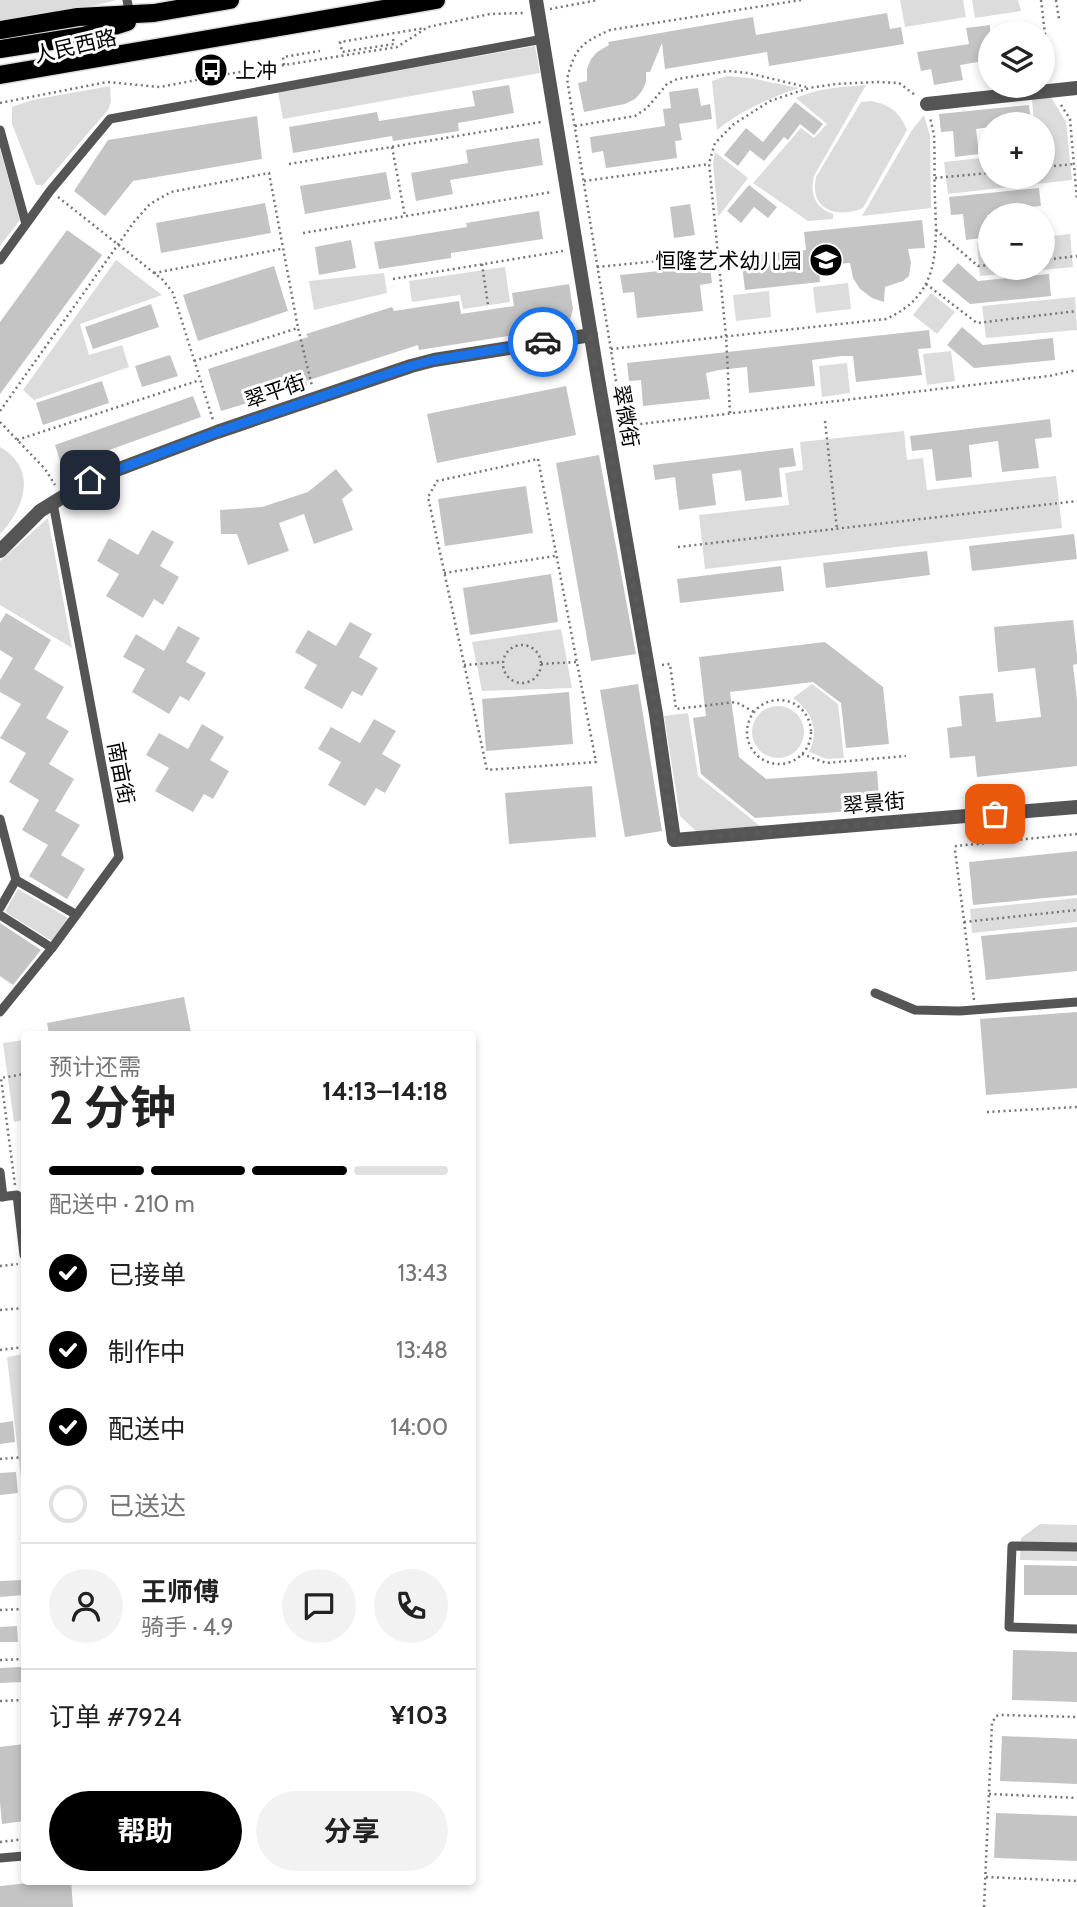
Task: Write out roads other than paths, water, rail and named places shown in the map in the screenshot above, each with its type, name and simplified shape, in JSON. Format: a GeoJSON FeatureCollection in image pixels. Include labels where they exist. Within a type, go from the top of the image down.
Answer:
{"type":"FeatureCollection","features":[{"type":"Feature","properties":{"kind":"main road","name":"人民西路"},"geometry":{"type":"LineString","coordinates":[[0,49],[83,36],[153,13],[230,0]]}},
{"type":"Feature","properties":{"kind":"main road","name":"人民西路"},"geometry":{"type":"LineString","coordinates":[[0,75],[436,0]]}},
{"type":"Feature","properties":{"kind":"main road","name":"人民西路"},"geometry":{"type":"LineString","coordinates":[[0,30],[128,8],[153,13]]}},
{"type":"Feature","properties":{"kind":"main road","name":"人民西路"},"geometry":{"type":"LineString","coordinates":[[0,86],[69,74],[160,49]]}},
{"type":"Feature","properties":{"kind":"street","name":"翠微街"},"geometry":{"type":"LineString","coordinates":[[537,6],[590,335],[648,667],[674,840]]}},
{"type":"Feature","properties":{"kind":"street"},"geometry":{"type":"LineString","coordinates":[[927,104],[1077,88]]}},
{"type":"Feature","properties":{"kind":"street","name":"翠平街"},"geometry":{"type":"LineString","coordinates":[[0,551],[40,511],[90,480],[217,432],[434,360],[590,335]]}},
{"type":"Feature","properties":{"kind":"street","name":"翠景街"},"geometry":{"type":"LineString","coordinates":[[674,840],[1077,807]]}},
{"type":"Feature","properties":{"kind":"lane"},"geometry":{"type":"LineString","coordinates":[[0,260],[50,191],[110,119],[543,40]]}},
{"type":"Feature","properties":{"kind":"lane"},"geometry":{"type":"LineString","coordinates":[[0,130],[26,224]]}},
{"type":"Feature","properties":{"kind":"lane","name":"南亩街"},"geometry":{"type":"LineString","coordinates":[[0,1012],[52,948],[119,857],[58,500]]}},
{"type":"Feature","properties":{"kind":"lane"},"geometry":{"type":"LineString","coordinates":[[0,819],[16,880],[0,908]]}},
{"type":"Feature","properties":{"kind":"lane"},"geometry":{"type":"LineString","coordinates":[[16,880],[75,914]]}},
{"type":"Feature","properties":{"kind":"lane"},"geometry":{"type":"LineString","coordinates":[[0,915],[52,948]]}},
{"type":"Feature","properties":{"kind":"lane"},"geometry":{"type":"LineString","coordinates":[[874,993],[915,1010],[1077,1002]]}},
{"type":"Feature","properties":{"kind":"lane"},"geometry":{"type":"LineString","coordinates":[[0,1172],[1,1197],[17,1195],[21,1229]]}},
{"type":"Feature","properties":{"kind":"lane"},"geometry":{"type":"LineString","coordinates":[[1077,1547],[1012,1546],[1010,1627],[1077,1629]]}},
{"type":"Feature","properties":{"kind":"lane"},"geometry":{"type":"LineString","coordinates":[[0,1858],[21,1856]]}},
{"type":"Feature","properties":{"kind":"place","name":"上冲"},"geometry":{"type":"Point","coordinates":[211,70]}},
{"type":"Feature","properties":{"kind":"place","name":"恒隆艺术幼儿园"},"geometry":{"type":"Point","coordinates":[826,260]}}]}
